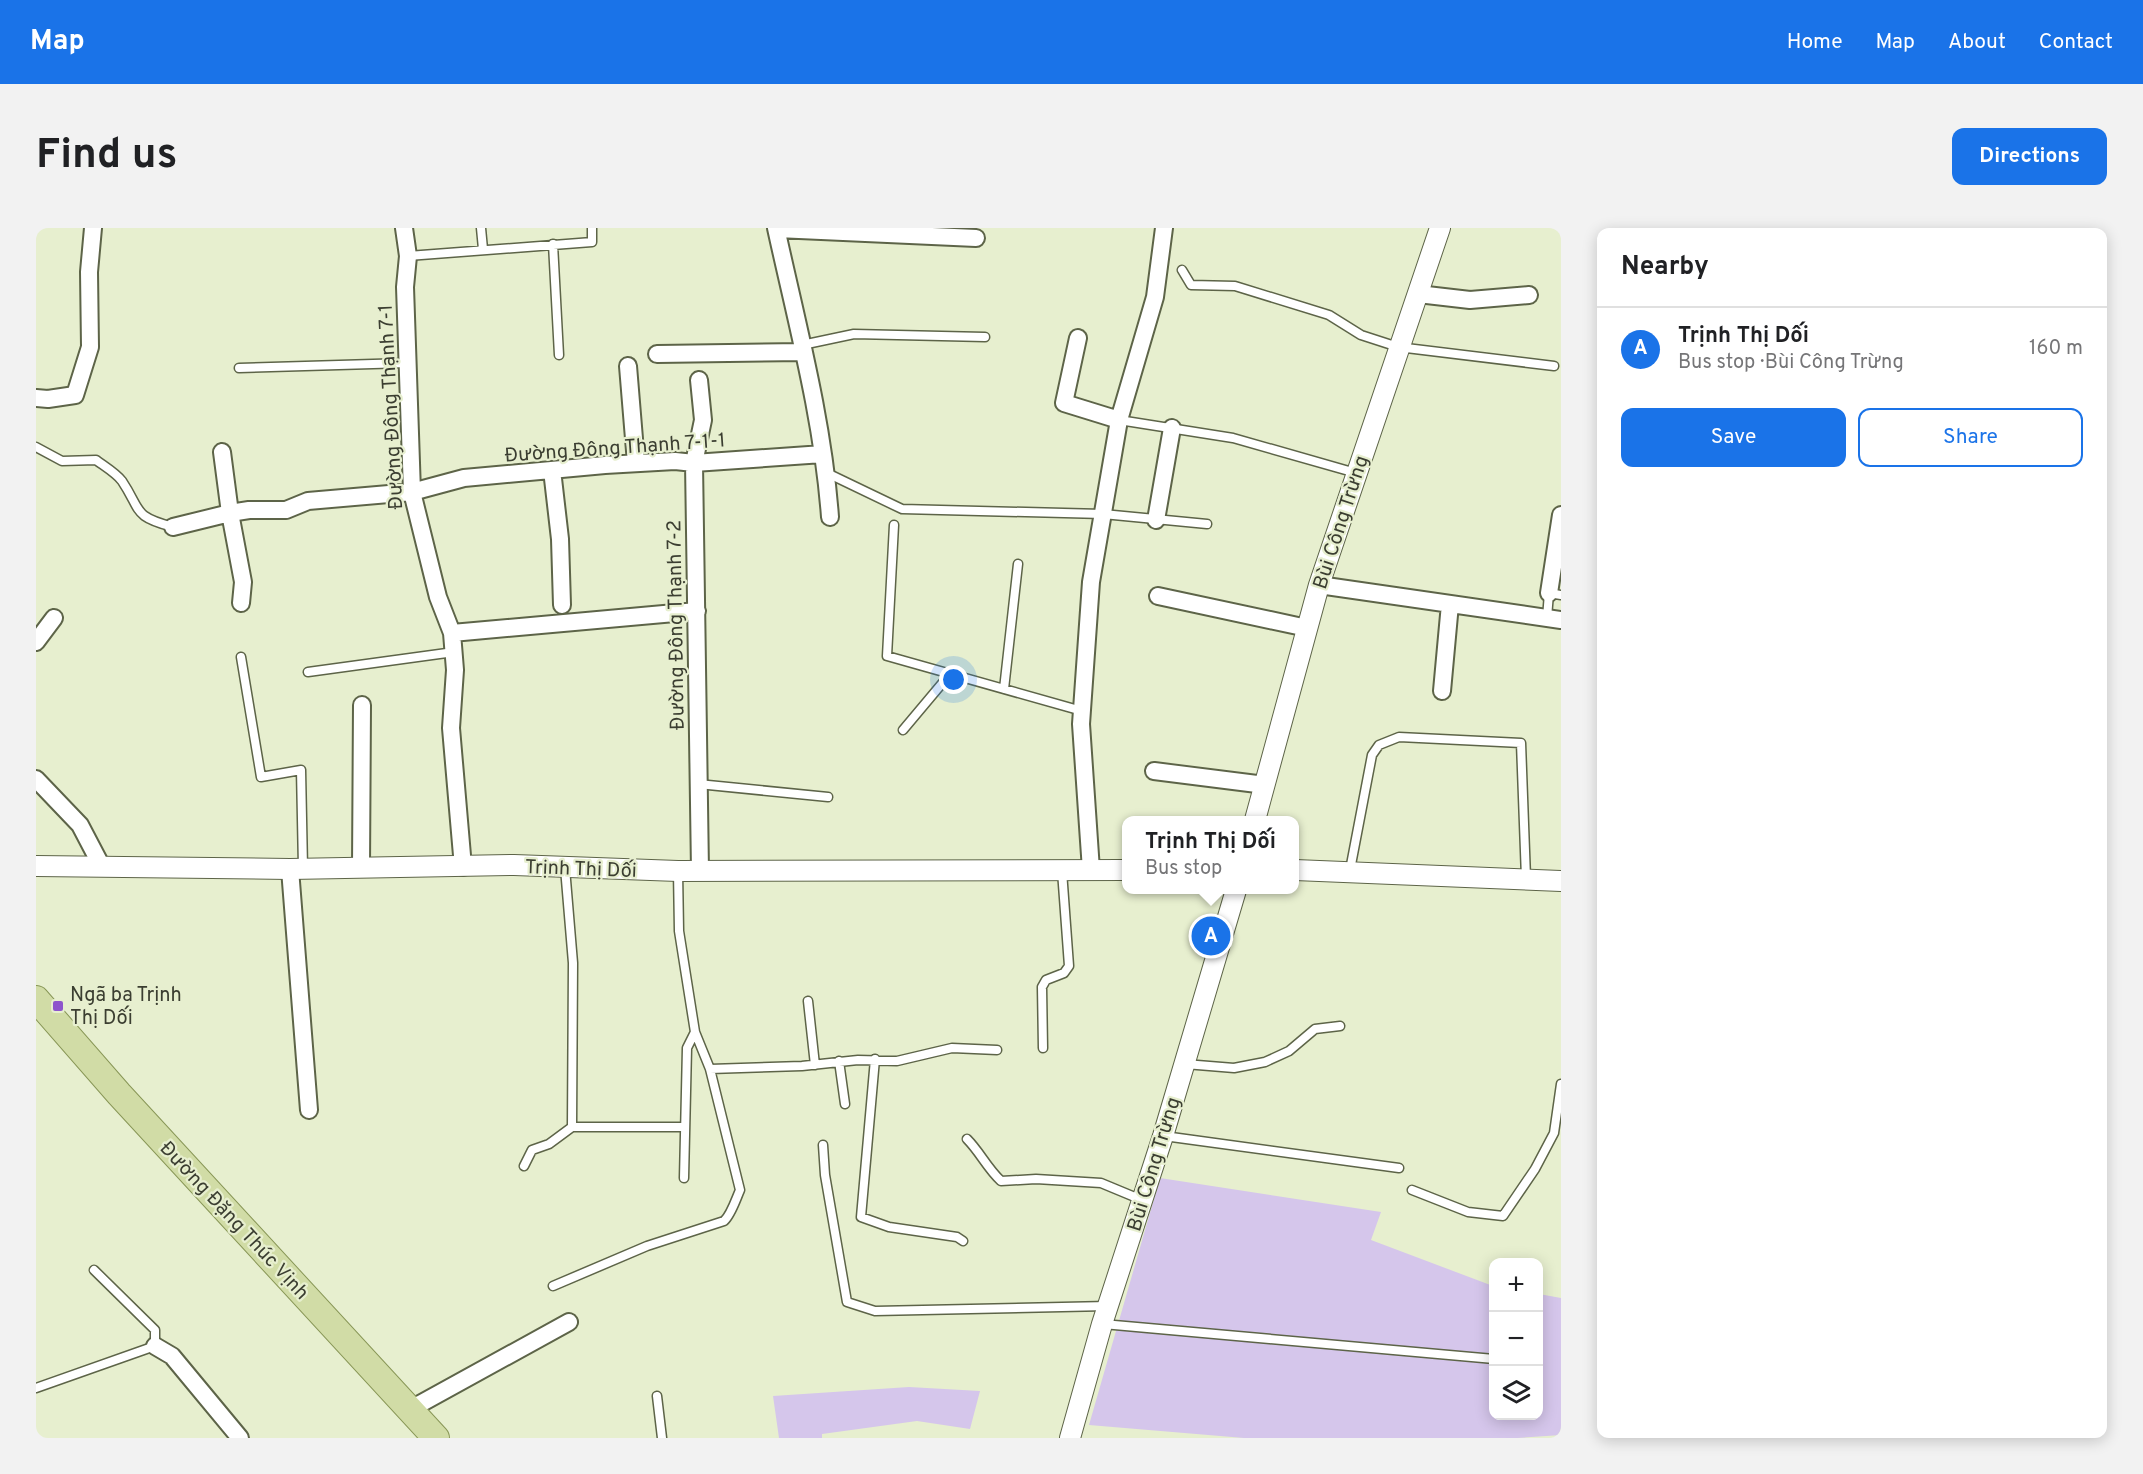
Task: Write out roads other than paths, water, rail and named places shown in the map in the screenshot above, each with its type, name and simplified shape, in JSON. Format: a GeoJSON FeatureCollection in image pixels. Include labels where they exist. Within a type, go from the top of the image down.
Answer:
{"type":"FeatureCollection","features":[{"type":"Feature","properties":{"kind":"main road","name":"Đường Đặng Thúc Vịnh"},"geometry":{"type":"LineString","coordinates":[[36,999],[119,1094],[436,1438]]}},
{"type":"Feature","properties":{"kind":"main road","name":"Đường Đặng Thúc Vịnh"},"geometry":{"type":"LineString","coordinates":[[36,1019],[167,1167],[310,1317],[420,1438]]}},
{"type":"Feature","properties":{"kind":"street"},"geometry":{"type":"LineString","coordinates":[[36,398],[48,399],[75,395],[83,373],[90,347],[89,272],[93,228]]}},
{"type":"Feature","properties":{"kind":"street","name":"Đường Đông Thạnh 7-1"},"geometry":{"type":"LineString","coordinates":[[404,228],[408,256],[405,287],[412,492],[438,597],[452,633],[454,652],[450,728],[463,867]]}},
{"type":"Feature","properties":{"kind":"street"},"geometry":{"type":"LineString","coordinates":[[1091,870],[1082,711],[1091,582],[1119,420],[1155,297],[1164,228]]}},
{"type":"Feature","properties":{"kind":"street","name":"Bùi Công Trừng"},"geometry":{"type":"LineString","coordinates":[[1256,816],[1319,585],[1440,228]]}},
{"type":"Feature","properties":{"kind":"street"},"geometry":{"type":"LineString","coordinates":[[831,518],[827,473],[803,349],[776,229],[976,237]]}},
{"type":"Feature","properties":{"kind":"street"},"geometry":{"type":"LineString","coordinates":[[1418,294],[1470,300],[1529,295]]}},
{"type":"Feature","properties":{"kind":"street"},"geometry":{"type":"LineString","coordinates":[[1078,338],[1064,403],[1119,420]]}},
{"type":"Feature","properties":{"kind":"street"},"geometry":{"type":"LineString","coordinates":[[657,354],[803,349]]}},
{"type":"Feature","properties":{"kind":"street"},"geometry":{"type":"LineString","coordinates":[[628,366],[636,463]]}},
{"type":"Feature","properties":{"kind":"street","name":"Đường Đông Thạnh 7-2"},"geometry":{"type":"LineString","coordinates":[[699,380],[703,420],[694,463],[700,871]]}},
{"type":"Feature","properties":{"kind":"street"},"geometry":{"type":"LineString","coordinates":[[1155,520],[1172,428]]}},
{"type":"Feature","properties":{"kind":"street"},"geometry":{"type":"LineString","coordinates":[[222,452],[230,513],[243,582],[241,603]]}},
{"type":"Feature","properties":{"kind":"street","name":"Đường Đông Thạnh 7-1-1"},"geometry":{"type":"LineString","coordinates":[[173,527],[249,510],[286,510],[308,501],[412,492],[464,478],[636,463],[694,463],[823,454]]}},
{"type":"Feature","properties":{"kind":"street"},"geometry":{"type":"LineString","coordinates":[[552,470],[560,539],[562,605]]}},
{"type":"Feature","properties":{"kind":"street"},"geometry":{"type":"LineString","coordinates":[[1555,594],[1561,515]]}},
{"type":"Feature","properties":{"kind":"street"},"geometry":{"type":"LineString","coordinates":[[1319,585],[1554,619]]}},
{"type":"Feature","properties":{"kind":"street"},"geometry":{"type":"LineString","coordinates":[[1158,596],[1307,628]]}},
{"type":"Feature","properties":{"kind":"street"},"geometry":{"type":"LineString","coordinates":[[1442,691],[1450,604]]}},
{"type":"Feature","properties":{"kind":"street"},"geometry":{"type":"LineString","coordinates":[[452,633],[697,611]]}},
{"type":"Feature","properties":{"kind":"street"},"geometry":{"type":"LineString","coordinates":[[36,642],[54,618]]}},
{"type":"Feature","properties":{"kind":"street"},"geometry":{"type":"LineString","coordinates":[[361,868],[362,705]]}},
{"type":"Feature","properties":{"kind":"street"},"geometry":{"type":"LineString","coordinates":[[1154,771],[1265,785]]}},
{"type":"Feature","properties":{"kind":"street"},"geometry":{"type":"LineString","coordinates":[[36,779],[80,825],[102,867]]}},
{"type":"Feature","properties":{"kind":"street","name":"Trịnh Thị Dối"},"geometry":{"type":"LineString","coordinates":[[36,866],[296,869],[565,867],[678,871],[1062,872],[1122,870]]}},
{"type":"Feature","properties":{"kind":"street"},"geometry":{"type":"LineString","coordinates":[[296,869],[309,1110]]}},
{"type":"Feature","properties":{"kind":"street"},"geometry":{"type":"LineString","coordinates":[[1299,870],[1350,870],[1561,881]]}},
{"type":"Feature","properties":{"kind":"street","name":"Bùi Công Trừng"},"geometry":{"type":"LineString","coordinates":[[1070,1438],[1105,1315],[1163,1136],[1235,894]]}},
{"type":"Feature","properties":{"kind":"street"},"geometry":{"type":"LineString","coordinates":[[409,1410],[569,1322]]}},
{"type":"Feature","properties":{"kind":"street"},"geometry":{"type":"LineString","coordinates":[[154,1346],[172,1356],[240,1438]]}},
{"type":"Feature","properties":{"kind":"lane"},"geometry":{"type":"LineString","coordinates":[[481,228],[483,249]]}},
{"type":"Feature","properties":{"kind":"lane"},"geometry":{"type":"LineString","coordinates":[[408,256],[592,242],[592,228]]}},
{"type":"Feature","properties":{"kind":"lane"},"geometry":{"type":"LineString","coordinates":[[553,244],[559,355]]}},
{"type":"Feature","properties":{"kind":"lane"},"geometry":{"type":"LineString","coordinates":[[1182,270],[1191,285],[1235,286],[1329,315],[1361,335],[1398,347],[1554,366]]}},
{"type":"Feature","properties":{"kind":"lane"},"geometry":{"type":"LineString","coordinates":[[803,349],[854,334],[985,338]]}},
{"type":"Feature","properties":{"kind":"lane"},"geometry":{"type":"LineString","coordinates":[[238,368],[407,363]]}},
{"type":"Feature","properties":{"kind":"lane"},"geometry":{"type":"LineString","coordinates":[[1119,420],[1233,438],[1356,473]]}},
{"type":"Feature","properties":{"kind":"lane"},"geometry":{"type":"LineString","coordinates":[[36,447],[62,461],[96,460],[121,479],[138,511],[156,522],[173,527]]}},
{"type":"Feature","properties":{"kind":"lane"},"geometry":{"type":"LineString","coordinates":[[827,473],[902,509],[1103,514],[1207,524]]}},
{"type":"Feature","properties":{"kind":"lane"},"geometry":{"type":"LineString","coordinates":[[894,525],[887,656],[1082,711]]}},
{"type":"Feature","properties":{"kind":"lane"},"geometry":{"type":"LineString","coordinates":[[1004,689],[1018,564]]}},
{"type":"Feature","properties":{"kind":"lane"},"geometry":{"type":"LineString","coordinates":[[1554,619],[1555,594]]}},
{"type":"Feature","properties":{"kind":"lane"},"geometry":{"type":"LineString","coordinates":[[308,672],[454,652]]}},
{"type":"Feature","properties":{"kind":"lane"},"geometry":{"type":"LineString","coordinates":[[241,657],[261,777],[302,770],[296,869]]}},
{"type":"Feature","properties":{"kind":"lane"},"geometry":{"type":"LineString","coordinates":[[903,730],[950,674]]}},
{"type":"Feature","properties":{"kind":"lane"},"geometry":{"type":"LineString","coordinates":[[1350,870],[1372,755],[1379,745],[1399,737],[1521,743],[1526,879]]}},
{"type":"Feature","properties":{"kind":"lane"},"geometry":{"type":"LineString","coordinates":[[698,784],[828,797]]}},
{"type":"Feature","properties":{"kind":"lane"},"geometry":{"type":"LineString","coordinates":[[565,867],[573,963],[572,1127]]}},
{"type":"Feature","properties":{"kind":"lane"},"geometry":{"type":"LineString","coordinates":[[553,1286],[647,1246],[724,1221],[729,1217],[731,1205],[740,1190],[710,1069],[695,1032],[679,931],[678,871]]}},
{"type":"Feature","properties":{"kind":"lane"},"geometry":{"type":"LineString","coordinates":[[1043,1048],[1042,987],[1046,980],[1064,973],[1069,966],[1062,872]]}},
{"type":"Feature","properties":{"kind":"lane"},"geometry":{"type":"LineString","coordinates":[[808,1001],[815,1065]]}},
{"type":"Feature","properties":{"kind":"lane"},"geometry":{"type":"LineString","coordinates":[[1184,1064],[1234,1068],[1265,1062],[1289,1051],[1315,1029],[1340,1026]]}},
{"type":"Feature","properties":{"kind":"lane"},"geometry":{"type":"LineString","coordinates":[[684,1178],[687,1048],[695,1032]]}},
{"type":"Feature","properties":{"kind":"lane"},"geometry":{"type":"LineString","coordinates":[[710,1069],[815,1065],[875,1059],[897,1061],[952,1048],[998,1050]]}},
{"type":"Feature","properties":{"kind":"lane"},"geometry":{"type":"LineString","coordinates":[[875,1059],[861,1217],[889,1227],[957,1237],[963,1241]]}},
{"type":"Feature","properties":{"kind":"lane"},"geometry":{"type":"LineString","coordinates":[[839,1061],[845,1104]]}},
{"type":"Feature","properties":{"kind":"lane"},"geometry":{"type":"LineString","coordinates":[[1412,1190],[1468,1212],[1503,1216],[1554,1133],[1561,1084]]}},
{"type":"Feature","properties":{"kind":"lane"},"geometry":{"type":"LineString","coordinates":[[524,1166],[532,1150],[549,1144],[572,1127],[685,1127]]}},
{"type":"Feature","properties":{"kind":"lane"},"geometry":{"type":"LineString","coordinates":[[1163,1136],[1399,1168]]}},
{"type":"Feature","properties":{"kind":"lane"},"geometry":{"type":"LineString","coordinates":[[967,1139],[981,1153],[988,1170],[1001,1181],[1036,1179],[1101,1183],[1142,1200]]}},
{"type":"Feature","properties":{"kind":"lane"},"geometry":{"type":"LineString","coordinates":[[823,1145],[825,1175],[847,1302],[875,1311],[1105,1315],[1489,1358]]}},
{"type":"Feature","properties":{"kind":"lane"},"geometry":{"type":"LineString","coordinates":[[36,1388],[154,1346],[155,1330],[141,1313],[94,1270]]}},
{"type":"Feature","properties":{"kind":"lane"},"geometry":{"type":"LineString","coordinates":[[657,1396],[662,1438]]}},
{"type":"Feature","properties":{"kind":"place","name":"Trịnh Thị Dối"},"geometry":{"type":"Point","coordinates":[1211,936]}},
{"type":"Feature","properties":{"kind":"place","name":"Ngã ba Trịnh Thị Dối"},"geometry":{"type":"Point","coordinates":[58,1006]}}]}
